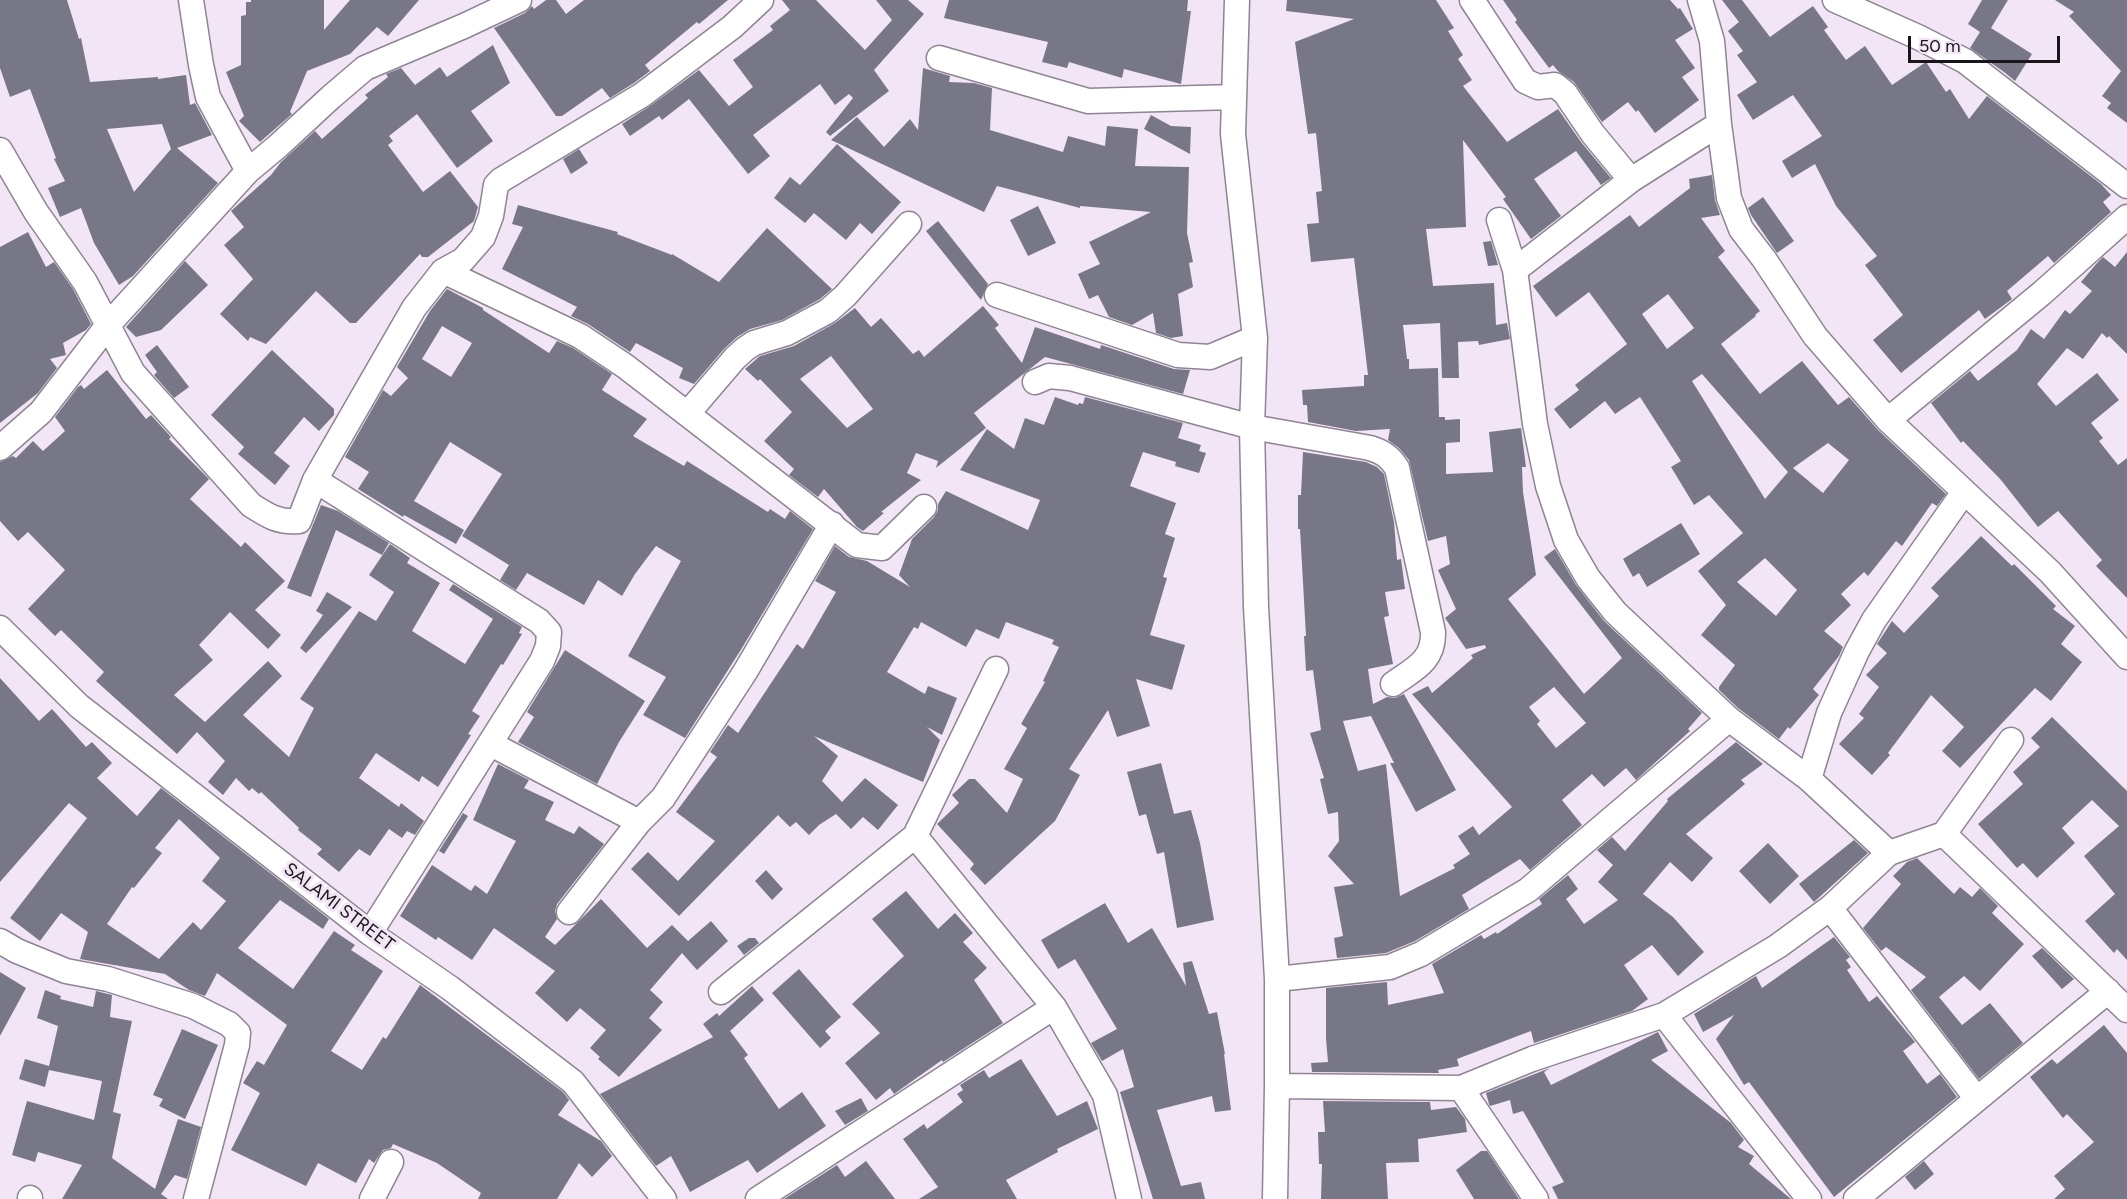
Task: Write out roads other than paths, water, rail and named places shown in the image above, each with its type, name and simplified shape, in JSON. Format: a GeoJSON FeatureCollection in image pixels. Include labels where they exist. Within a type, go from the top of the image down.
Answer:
{"type":"FeatureCollection","features":[{"type":"Feature","properties":{"kind":"street"},"geometry":{"type":"LineString","coordinates":[[191,0],[208,97],[248,171]]}},
{"type":"Feature","properties":{"kind":"street"},"geometry":{"type":"LineString","coordinates":[[0,448],[41,412],[108,325],[248,171],[365,68],[519,0]]}},
{"type":"Feature","properties":{"kind":"street"},"geometry":{"type":"LineString","coordinates":[[0,150],[36,212],[85,282],[134,373],[251,505],[272,519],[286,523],[299,521],[315,480],[414,308],[443,271],[463,260],[483,237],[491,216],[496,185],[642,95],[732,27],[761,0]]}},
{"type":"Feature","properties":{"kind":"street"},"geometry":{"type":"LineString","coordinates":[[1237,0],[1233,134],[1255,338],[1252,427],[1256,607],[1277,979],[1275,1199]]}},
{"type":"Feature","properties":{"kind":"street"},"geometry":{"type":"LineString","coordinates":[[1472,0],[1525,81],[1538,87],[1555,85],[1565,93],[1593,134],[1631,180]]}},
{"type":"Feature","properties":{"kind":"street"},"geometry":{"type":"LineString","coordinates":[[1701,0],[1712,41],[1719,124],[1729,198],[1741,229],[1815,336],[1888,420],[2050,572],[2127,657]]}},
{"type":"Feature","properties":{"kind":"street"},"geometry":{"type":"LineString","coordinates":[[1835,0],[1965,61],[2127,186]]}},
{"type":"Feature","properties":{"kind":"street"},"geometry":{"type":"LineString","coordinates":[[939,58],[1088,101],[1234,97]]}},
{"type":"Feature","properties":{"kind":"street"},"geometry":{"type":"LineString","coordinates":[[1515,270],[1631,180],[1719,124]]}},
{"type":"Feature","properties":{"kind":"street"},"geometry":{"type":"LineString","coordinates":[[1888,420],[2042,293],[2127,217]]}},
{"type":"Feature","properties":{"kind":"street"},"geometry":{"type":"LineString","coordinates":[[1499,220],[1515,270],[1535,424],[1548,486],[1566,540],[1588,578],[1615,612],[1729,719],[1809,779],[1889,853]]}},
{"type":"Feature","properties":{"kind":"street"},"geometry":{"type":"LineString","coordinates":[[688,413],[745,349],[754,343],[787,333],[828,312],[909,224]]}},
{"type":"Feature","properties":{"kind":"street"},"geometry":{"type":"LineString","coordinates":[[443,271],[580,336],[688,413],[857,545],[882,548],[924,507]]}},
{"type":"Feature","properties":{"kind":"street"},"geometry":{"type":"LineString","coordinates":[[997,295],[1178,355],[1210,357],[1255,338]]}},
{"type":"Feature","properties":{"kind":"street"},"geometry":{"type":"LineString","coordinates":[[1035,382],[1049,376],[1070,378],[1252,427],[1370,448],[1381,451],[1391,458],[1397,468],[1434,643],[1431,652],[1422,663],[1392,684]]}},
{"type":"Feature","properties":{"kind":"street"},"geometry":{"type":"LineString","coordinates":[[315,480],[539,621],[549,632],[548,646],[542,661],[370,933]]}},
{"type":"Feature","properties":{"kind":"street"},"geometry":{"type":"LineString","coordinates":[[1809,779],[1829,713],[1857,651],[1874,620],[1964,492]]}},
{"type":"Feature","properties":{"kind":"street"},"geometry":{"type":"LineString","coordinates":[[569,912],[639,822],[663,798],[745,672],[832,524]]}},
{"type":"Feature","properties":{"kind":"street","name":"SALAMI STREET"},"geometry":{"type":"LineString","coordinates":[[0,628],[79,706],[370,933],[450,988],[573,1082],[664,1199]]}},
{"type":"Feature","properties":{"kind":"street"},"geometry":{"type":"LineString","coordinates":[[721,993],[915,836],[996,669]]}},
{"type":"Feature","properties":{"kind":"street"},"geometry":{"type":"LineString","coordinates":[[1277,979],[1390,967],[1421,954],[1528,890],[1729,719]]}},
{"type":"Feature","properties":{"kind":"street"},"geometry":{"type":"LineString","coordinates":[[1277,1086],[1461,1088],[1532,1059],[1664,1015],[1770,951],[1830,908],[1889,853],[1944,834],[2011,740]]}},
{"type":"Feature","properties":{"kind":"street"},"geometry":{"type":"LineString","coordinates":[[491,744],[639,822]]}},
{"type":"Feature","properties":{"kind":"street"},"geometry":{"type":"LineString","coordinates":[[1944,834],[2127,1010]]}},
{"type":"Feature","properties":{"kind":"street"},"geometry":{"type":"LineString","coordinates":[[915,836],[1054,1007],[1105,1095],[1129,1199]]}},
{"type":"Feature","properties":{"kind":"street"},"geometry":{"type":"LineString","coordinates":[[1830,908],[1977,1099]]}},
{"type":"Feature","properties":{"kind":"street"},"geometry":{"type":"LineString","coordinates":[[0,941],[17,951],[66,971],[108,979],[193,1006],[229,1024],[238,1033],[237,1045],[196,1199]]}},
{"type":"Feature","properties":{"kind":"street"},"geometry":{"type":"LineString","coordinates":[[1856,1199],[2108,992]]}},
{"type":"Feature","properties":{"kind":"street"},"geometry":{"type":"LineString","coordinates":[[758,1199],[1054,1007]]}},
{"type":"Feature","properties":{"kind":"street"},"geometry":{"type":"LineString","coordinates":[[1664,1015],[1809,1199]]}},
{"type":"Feature","properties":{"kind":"street"},"geometry":{"type":"LineString","coordinates":[[1461,1088],[1536,1199]]}},
{"type":"Feature","properties":{"kind":"street"},"geometry":{"type":"LineString","coordinates":[[372,1199],[391,1162]]}}]}
